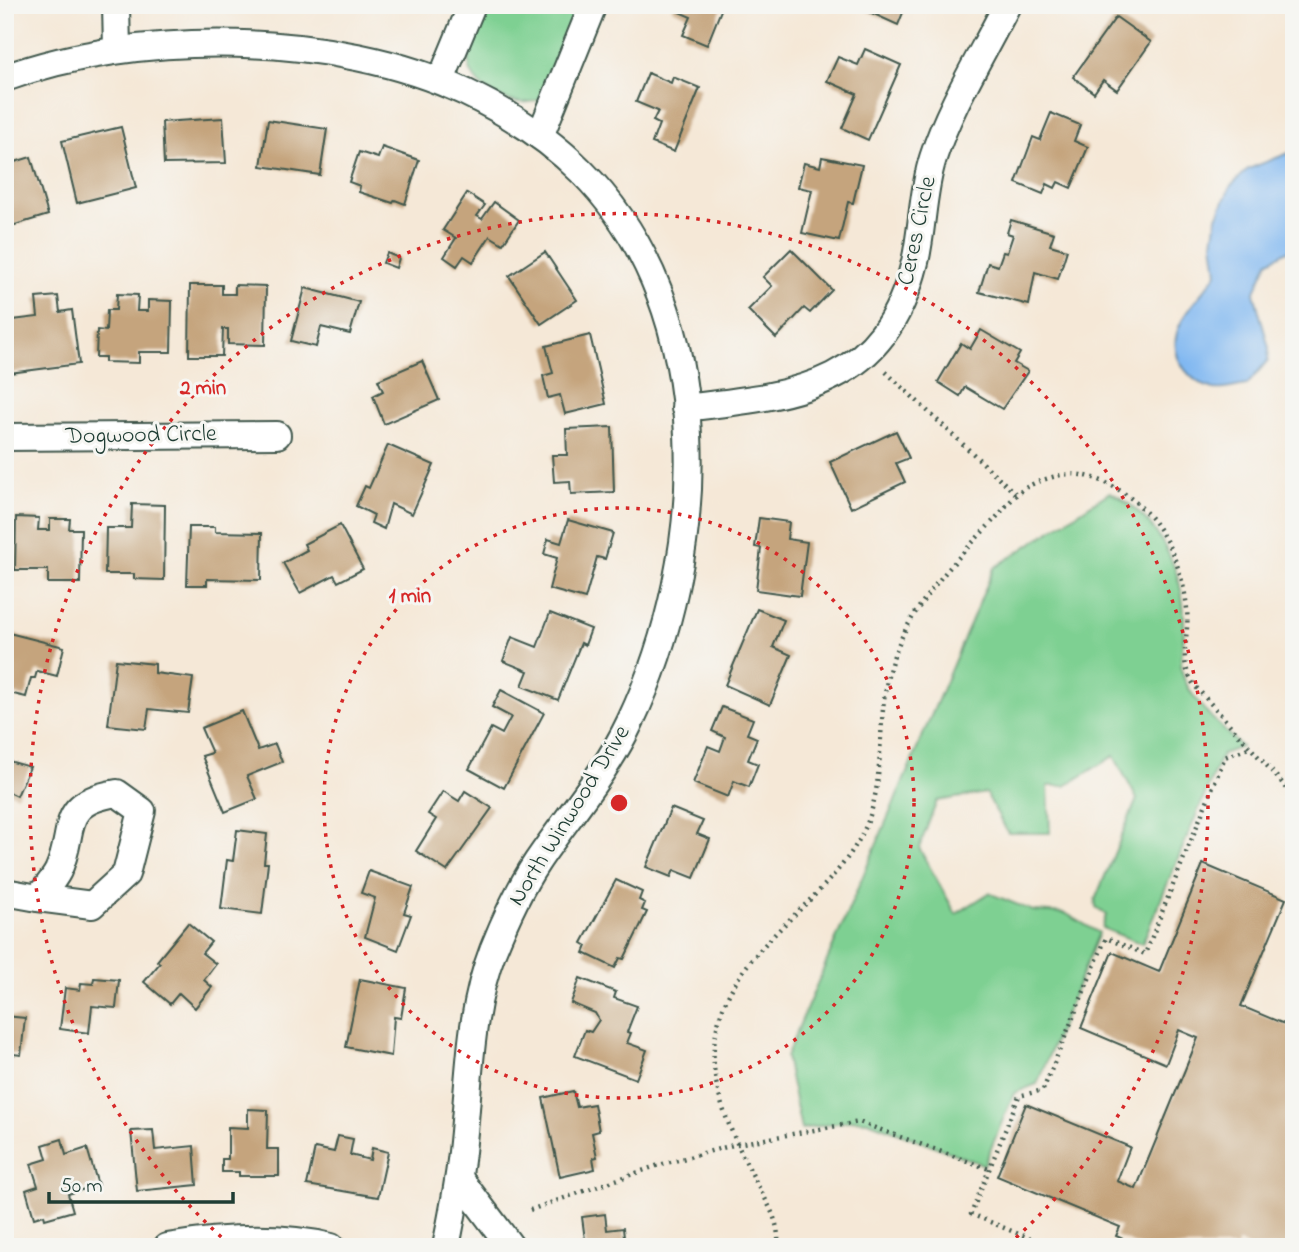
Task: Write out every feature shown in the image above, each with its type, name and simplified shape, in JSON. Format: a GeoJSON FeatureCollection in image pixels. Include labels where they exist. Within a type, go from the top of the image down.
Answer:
{"type":"FeatureCollection","features":[{"type":"Feature","properties":{"kind":"street"},"geometry":{"type":"LineString","coordinates":[[116,5],[117,49]]}},
{"type":"Feature","properties":{"kind":"street"},"geometry":{"type":"LineString","coordinates":[[441,80],[472,5]]}},
{"type":"Feature","properties":{"kind":"street"},"geometry":{"type":"LineString","coordinates":[[540,136],[593,5]]}},
{"type":"Feature","properties":{"kind":"street","name":"Ceres Circle"},"geometry":{"type":"LineString","coordinates":[[685,408],[800,391],[827,380],[855,362],[879,338],[896,314],[908,286],[916,258],[923,197],[934,157],[1007,5]]}},
{"type":"Feature","properties":{"kind":"street","name":"North Winwood Drive"},"geometry":{"type":"LineString","coordinates":[[5,78],[117,49],[212,44],[310,49],[356,55],[441,80],[487,102],[540,136],[582,172],[634,242],[659,292],[671,334],[685,408],[689,503],[682,562],[670,619],[652,675],[627,728],[598,778],[534,866],[491,954],[477,1003],[468,1054],[459,1178],[446,1247]]}},
{"type":"Feature","properties":{"kind":"street","name":"Dogwood Circle"},"geometry":{"type":"LineString","coordinates":[[5,437],[277,435]]}},
{"type":"Feature","properties":{"kind":"street"},"geometry":{"type":"LineString","coordinates":[[5,892],[38,898],[92,905],[126,874],[142,811],[117,793],[91,798],[70,820],[58,871],[38,898]]}},
{"type":"Feature","properties":{"kind":"street"},"geometry":{"type":"LineString","coordinates":[[459,1178],[511,1247]]}},
{"type":"Feature","properties":{"kind":"street"},"geometry":{"type":"LineString","coordinates":[[167,1247],[221,1240],[271,1239],[331,1247]]}},
{"type":"Feature","properties":{"kind":"path"},"geometry":{"type":"LineString","coordinates":[[886,372],[1018,496]]}},
{"type":"Feature","properties":{"kind":"path"},"geometry":{"type":"LineString","coordinates":[[778,1247],[774,1213],[737,1144],[721,1100],[714,1067],[714,1040],[720,1015],[754,956],[821,889],[855,848],[867,823],[876,786],[884,696],[904,632],[936,582],[1026,488],[1060,475],[1079,475],[1124,493],[1142,509],[1169,545],[1177,564],[1187,628],[1182,655],[1185,671],[1194,685],[1294,796]]}},
{"type":"Feature","properties":{"kind":"path"},"geometry":{"type":"LineString","coordinates":[[1050,1247],[971,1214],[989,1169],[1019,1096],[1043,1090],[1105,938],[1145,954],[1225,757],[1251,747]]}},
{"type":"Feature","properties":{"kind":"path"},"geometry":{"type":"LineString","coordinates":[[530,1210],[656,1166],[737,1144],[859,1122],[989,1169]]}},
{"type":"Feature","properties":{"kind":"green space"},"geometry":{"type":"Polygon","coordinates":[[[492,5],[582,5],[543,97],[534,101],[511,101],[487,90],[472,73],[469,63],[472,49],[492,5]]]}},
{"type":"Feature","properties":{"kind":"green space"},"geometry":{"type":"Polygon","coordinates":[[[1110,492],[1143,516],[1166,549],[1180,587],[1184,635],[1181,661],[1185,681],[1203,708],[1241,747],[1222,754],[1142,944],[1102,928],[1106,915],[1096,907],[1095,900],[1137,799],[1114,756],[1065,786],[1048,786],[1050,833],[1008,833],[986,793],[937,801],[919,848],[956,914],[989,893],[1033,911],[1065,913],[1099,933],[1037,1084],[1014,1093],[984,1165],[868,1121],[854,1120],[801,1129],[786,1057],[994,568],[1110,492]]]}},
{"type":"Feature","properties":{"kind":"water"},"geometry":{"type":"Polygon","coordinates":[[[1294,151],[1294,247],[1268,262],[1254,293],[1269,348],[1268,360],[1247,385],[1214,389],[1191,377],[1180,363],[1176,346],[1178,328],[1217,273],[1213,242],[1217,217],[1230,187],[1248,169],[1294,151]]]}},
{"type":"Feature","properties":{"kind":"building"},"geometry":{"type":"Polygon","coordinates":[[[673,5],[723,5],[707,45],[683,35],[691,17],[672,9],[673,5]]]}},
{"type":"Feature","properties":{"kind":"building"},"geometry":{"type":"Polygon","coordinates":[[[854,5],[906,5],[898,25],[854,5]]]}},
{"type":"Feature","properties":{"kind":"building"},"geometry":{"type":"Polygon","coordinates":[[[1116,17],[1151,42],[1117,90],[1103,80],[1094,93],[1073,77],[1116,17]]]}},
{"type":"Feature","properties":{"kind":"building"},"geometry":{"type":"Polygon","coordinates":[[[865,49],[901,65],[868,140],[842,128],[857,94],[827,81],[838,57],[858,65],[865,49]]]}},
{"type":"Feature","properties":{"kind":"building"},"geometry":{"type":"Polygon","coordinates":[[[648,73],[671,83],[673,77],[700,88],[674,152],[652,143],[659,124],[653,121],[658,111],[636,102],[648,73]]]}},
{"type":"Feature","properties":{"kind":"building"},"geometry":{"type":"Polygon","coordinates":[[[1051,113],[1080,125],[1074,141],[1088,147],[1071,188],[1058,182],[1055,188],[1047,184],[1043,194],[1016,183],[1033,137],[1040,140],[1051,113]]]}},
{"type":"Feature","properties":{"kind":"building"},"geometry":{"type":"Polygon","coordinates":[[[223,118],[226,163],[164,164],[162,122],[223,118]]]}},
{"type":"Feature","properties":{"kind":"building"},"geometry":{"type":"Polygon","coordinates":[[[268,120],[327,129],[320,175],[261,166],[268,120]]]}},
{"type":"Feature","properties":{"kind":"building"},"geometry":{"type":"Polygon","coordinates":[[[121,127],[136,188],[77,203],[62,141],[121,127]]]}},
{"type":"Feature","properties":{"kind":"building"},"geometry":{"type":"Polygon","coordinates":[[[382,147],[419,160],[405,204],[359,192],[360,186],[349,182],[359,152],[378,158],[382,147]]]}},
{"type":"Feature","properties":{"kind":"building"},"geometry":{"type":"Polygon","coordinates":[[[31,157],[48,215],[5,228],[5,165],[31,157]]]}},
{"type":"Feature","properties":{"kind":"building"},"geometry":{"type":"Polygon","coordinates":[[[822,157],[862,165],[853,203],[848,202],[839,241],[802,233],[812,190],[798,187],[804,163],[820,167],[822,157]]]}},
{"type":"Feature","properties":{"kind":"building"},"geometry":{"type":"Polygon","coordinates":[[[467,193],[485,205],[477,216],[482,219],[494,202],[519,220],[503,244],[490,236],[473,262],[464,256],[457,266],[444,257],[456,238],[443,230],[467,193]]]}},
{"type":"Feature","properties":{"kind":"building"},"geometry":{"type":"Polygon","coordinates":[[[1011,220],[1054,233],[1050,245],[1067,250],[1058,279],[1035,272],[1029,305],[979,292],[988,263],[998,266],[1003,252],[1007,253],[1013,235],[1007,233],[1011,220]]]}},
{"type":"Feature","properties":{"kind":"building"},"geometry":{"type":"Polygon","coordinates":[[[791,249],[832,290],[810,313],[804,308],[776,338],[748,310],[772,286],[763,277],[791,249]]]}},
{"type":"Feature","properties":{"kind":"building"},"geometry":{"type":"Polygon","coordinates":[[[545,252],[577,300],[541,324],[509,276],[545,252]]]}},
{"type":"Feature","properties":{"kind":"building"},"geometry":{"type":"Polygon","coordinates":[[[387,253],[399,258],[396,268],[383,263],[387,253]]]}},
{"type":"Feature","properties":{"kind":"building"},"geometry":{"type":"Polygon","coordinates":[[[190,285],[222,285],[222,294],[235,294],[235,285],[266,286],[265,345],[228,344],[228,329],[223,329],[222,356],[189,356],[190,285]]]}},
{"type":"Feature","properties":{"kind":"building"},"geometry":{"type":"Polygon","coordinates":[[[305,288],[359,302],[350,334],[321,327],[316,347],[291,341],[305,288]]]}},
{"type":"Feature","properties":{"kind":"building"},"geometry":{"type":"Polygon","coordinates":[[[117,294],[138,295],[137,311],[148,311],[148,300],[172,301],[171,352],[139,352],[139,363],[105,362],[105,357],[96,357],[97,330],[106,331],[107,310],[116,310],[117,294]]]}},
{"type":"Feature","properties":{"kind":"building"},"geometry":{"type":"Polygon","coordinates":[[[58,296],[60,312],[72,310],[79,364],[9,373],[5,321],[38,317],[36,298],[58,296]]]}},
{"type":"Feature","properties":{"kind":"building"},"geometry":{"type":"Polygon","coordinates":[[[981,330],[1020,353],[1014,363],[1028,371],[1002,409],[965,387],[960,396],[938,382],[961,343],[970,349],[981,330]]]}},
{"type":"Feature","properties":{"kind":"building"},"geometry":{"type":"Polygon","coordinates":[[[590,335],[606,404],[565,414],[560,395],[548,398],[543,376],[553,373],[546,346],[590,335]]]}},
{"type":"Feature","properties":{"kind":"building"},"geometry":{"type":"Polygon","coordinates":[[[422,361],[439,400],[384,424],[373,396],[383,391],[378,380],[422,361]]]}},
{"type":"Feature","properties":{"kind":"building"},"geometry":{"type":"Polygon","coordinates":[[[612,427],[614,492],[571,494],[570,481],[554,482],[552,455],[567,455],[566,429],[612,427]]]}},
{"type":"Feature","properties":{"kind":"building"},"geometry":{"type":"Polygon","coordinates":[[[896,431],[909,458],[896,463],[905,482],[851,508],[830,462],[896,431]]]}},
{"type":"Feature","properties":{"kind":"building"},"geometry":{"type":"Polygon","coordinates":[[[388,445],[434,465],[412,514],[391,504],[384,529],[371,523],[374,515],[356,506],[365,486],[369,488],[388,445]]]}},
{"type":"Feature","properties":{"kind":"building"},"geometry":{"type":"Polygon","coordinates":[[[132,504],[165,505],[164,580],[134,579],[134,574],[105,574],[106,528],[131,528],[132,504]]]}},
{"type":"Feature","properties":{"kind":"building"},"geometry":{"type":"Polygon","coordinates":[[[16,517],[39,518],[38,530],[50,530],[50,519],[70,519],[69,529],[81,529],[80,583],[48,583],[48,570],[15,570],[16,517]]]}},
{"type":"Feature","properties":{"kind":"building"},"geometry":{"type":"Polygon","coordinates":[[[759,518],[789,522],[787,539],[807,542],[800,596],[756,590],[761,548],[755,547],[759,518]]]}},
{"type":"Feature","properties":{"kind":"building"},"geometry":{"type":"Polygon","coordinates":[[[568,520],[613,533],[605,559],[597,557],[585,599],[549,589],[557,558],[544,554],[548,539],[561,543],[568,520]]]}},
{"type":"Feature","properties":{"kind":"building"},"geometry":{"type":"Polygon","coordinates":[[[340,525],[363,569],[338,582],[334,575],[300,593],[283,563],[307,550],[304,544],[340,525]]]}},
{"type":"Feature","properties":{"kind":"building"},"geometry":{"type":"Polygon","coordinates":[[[189,527],[215,527],[215,532],[262,533],[261,580],[207,579],[207,585],[187,585],[189,527]]]}},
{"type":"Feature","properties":{"kind":"building"},"geometry":{"type":"Polygon","coordinates":[[[757,609],[784,620],[773,647],[791,655],[770,705],[725,685],[757,609]]]}},
{"type":"Feature","properties":{"kind":"building"},"geometry":{"type":"Polygon","coordinates":[[[550,613],[591,629],[585,645],[581,643],[558,700],[522,686],[528,671],[503,661],[512,637],[537,647],[550,613]]]}},
{"type":"Feature","properties":{"kind":"building"},"geometry":{"type":"Polygon","coordinates":[[[5,632],[64,647],[57,676],[37,671],[35,678],[31,678],[26,697],[5,692],[5,632]]]}},
{"type":"Feature","properties":{"kind":"building"},"geometry":{"type":"Polygon","coordinates":[[[116,660],[155,664],[155,673],[193,678],[188,713],[149,709],[146,729],[108,725],[116,660]]]}},
{"type":"Feature","properties":{"kind":"building"},"geometry":{"type":"Polygon","coordinates":[[[501,690],[544,713],[504,788],[469,769],[491,728],[502,734],[511,717],[492,707],[501,690]]]}},
{"type":"Feature","properties":{"kind":"building"},"geometry":{"type":"Polygon","coordinates":[[[722,707],[753,719],[747,734],[757,738],[748,760],[758,764],[749,787],[734,781],[728,797],[693,783],[708,746],[720,751],[725,737],[712,731],[722,707]]]}},
{"type":"Feature","properties":{"kind":"building"},"geometry":{"type":"Polygon","coordinates":[[[242,711],[258,750],[275,744],[282,762],[247,776],[257,799],[225,812],[202,756],[212,753],[201,728],[242,711]]]}},
{"type":"Feature","properties":{"kind":"building"},"geometry":{"type":"Polygon","coordinates":[[[5,760],[30,767],[17,796],[9,792],[5,799],[5,760]]]}},
{"type":"Feature","properties":{"kind":"building"},"geometry":{"type":"Polygon","coordinates":[[[443,791],[459,801],[465,791],[492,808],[447,871],[416,851],[436,819],[428,814],[443,791]]]}},
{"type":"Feature","properties":{"kind":"building"},"geometry":{"type":"Polygon","coordinates":[[[671,808],[703,821],[697,834],[710,839],[694,878],[674,870],[671,877],[646,867],[671,808]]]}},
{"type":"Feature","properties":{"kind":"building"},"geometry":{"type":"Polygon","coordinates":[[[237,830],[267,834],[264,863],[268,863],[262,914],[221,909],[227,860],[233,861],[237,830]]]}},
{"type":"Feature","properties":{"kind":"building"},"geometry":{"type":"Polygon","coordinates":[[[1203,864],[1286,899],[1241,1006],[1289,1026],[1294,1015],[1294,1247],[1249,1247],[1239,1242],[1237,1247],[1142,1247],[1116,1236],[1120,1227],[997,1176],[1026,1104],[1130,1147],[1117,1181],[1136,1189],[1198,1038],[1179,1030],[1166,1064],[1081,1028],[1112,952],[1159,972],[1203,864]]]}},
{"type":"Feature","properties":{"kind":"building"},"geometry":{"type":"Polygon","coordinates":[[[369,871],[413,887],[404,913],[411,915],[398,950],[365,937],[375,898],[361,893],[369,871]]]}},
{"type":"Feature","properties":{"kind":"building"},"geometry":{"type":"Polygon","coordinates":[[[616,880],[642,892],[639,900],[645,903],[642,910],[647,912],[624,959],[620,958],[615,968],[584,953],[587,946],[582,943],[616,880]]]}},
{"type":"Feature","properties":{"kind":"building"},"geometry":{"type":"Polygon","coordinates":[[[188,923],[211,942],[202,953],[216,964],[204,980],[212,987],[195,1008],[179,993],[170,1004],[144,982],[160,963],[157,961],[188,923]]]}},
{"type":"Feature","properties":{"kind":"building"},"geometry":{"type":"Polygon","coordinates":[[[94,978],[119,980],[116,1008],[92,1006],[89,1033],[60,1029],[65,988],[80,990],[81,983],[93,984],[94,978]]]}},
{"type":"Feature","properties":{"kind":"building"},"geometry":{"type":"Polygon","coordinates":[[[580,978],[616,992],[614,998],[637,1006],[627,1032],[631,1033],[627,1043],[647,1050],[636,1079],[575,1056],[585,1030],[591,1032],[599,1020],[595,1013],[571,1003],[580,978]]]}},
{"type":"Feature","properties":{"kind":"building"},"geometry":{"type":"Polygon","coordinates":[[[360,979],[406,988],[401,1018],[394,1017],[391,1056],[346,1047],[360,979]]]}},
{"type":"Feature","properties":{"kind":"building"},"geometry":{"type":"Polygon","coordinates":[[[5,1016],[25,1018],[21,1055],[5,1053],[5,1016]]]}},
{"type":"Feature","properties":{"kind":"building"},"geometry":{"type":"Polygon","coordinates":[[[573,1091],[577,1107],[594,1104],[599,1131],[592,1133],[597,1157],[593,1158],[595,1169],[560,1177],[543,1098],[573,1091]]]}},
{"type":"Feature","properties":{"kind":"building"},"geometry":{"type":"Polygon","coordinates":[[[248,1109],[268,1110],[267,1149],[279,1149],[279,1176],[239,1176],[239,1172],[222,1172],[222,1159],[228,1159],[228,1127],[248,1128],[248,1109]]]}},
{"type":"Feature","properties":{"kind":"building"},"geometry":{"type":"Polygon","coordinates":[[[153,1130],[155,1150],[194,1146],[197,1185],[137,1191],[131,1131],[153,1130]]]}},
{"type":"Feature","properties":{"kind":"building"},"geometry":{"type":"Polygon","coordinates":[[[338,1136],[353,1139],[350,1155],[370,1160],[372,1148],[388,1152],[378,1197],[307,1185],[315,1148],[334,1152],[338,1136]]]}},
{"type":"Feature","properties":{"kind":"building"},"geometry":{"type":"Polygon","coordinates":[[[62,1139],[66,1155],[87,1148],[98,1185],[68,1194],[73,1211],[45,1219],[44,1215],[34,1218],[26,1190],[38,1186],[31,1164],[47,1159],[43,1145],[62,1139]]]}},
{"type":"Feature","properties":{"kind":"building"},"geometry":{"type":"Polygon","coordinates":[[[605,1214],[607,1230],[623,1228],[625,1247],[586,1247],[582,1217],[605,1214]]]}}]}
